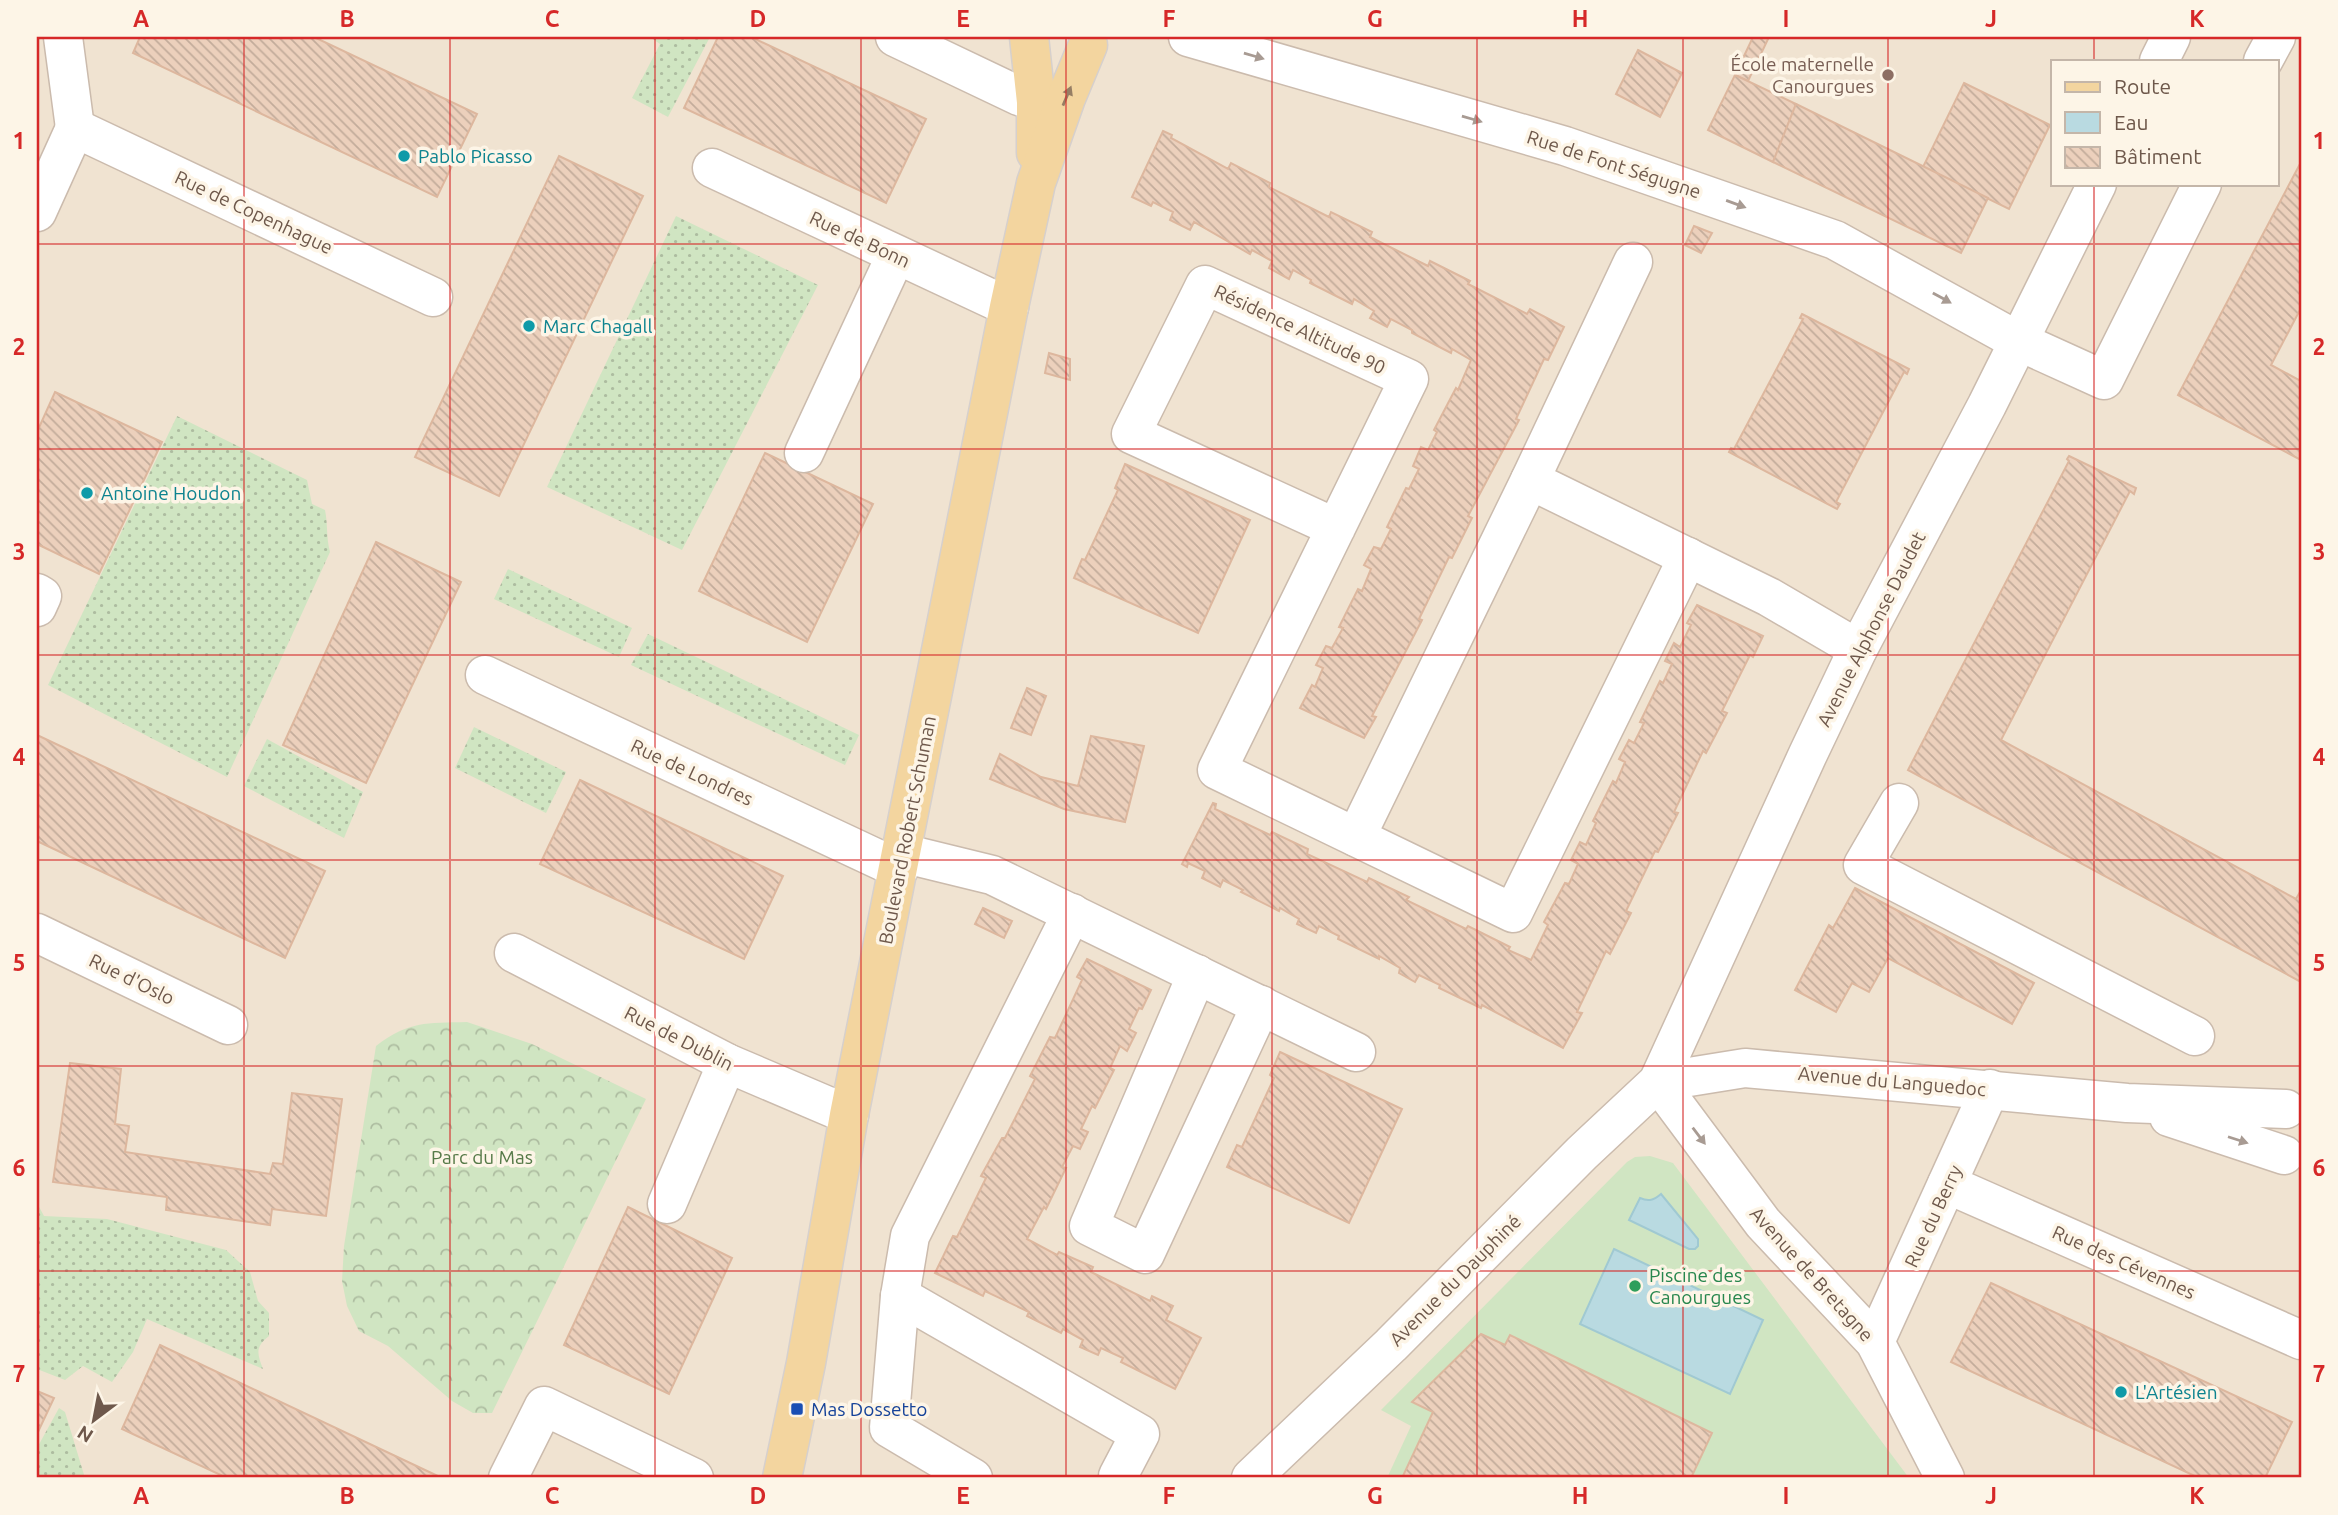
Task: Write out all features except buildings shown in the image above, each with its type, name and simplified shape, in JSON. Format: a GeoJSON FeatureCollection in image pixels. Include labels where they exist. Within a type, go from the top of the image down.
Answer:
{"type":"FeatureCollection","features":[{"type":"Feature","properties":{"kind":"main road","name":"Boulevard Robert Schuman"},"geometry":{"type":"LineString","coordinates":[[1029,37],[1036,102],[1036,183]]}},
{"type":"Feature","properties":{"kind":"main road"},"geometry":{"type":"LineString","coordinates":[[1038,37],[1046,42],[1067,47],[1097,41]]}},
{"type":"Feature","properties":{"kind":"main road","name":"Boulevard Robert Schuman"},"geometry":{"type":"LineString","coordinates":[[782,1478],[806,1363],[849,1115],[1036,183],[1066,98],[1097,41]]}},
{"type":"Feature","properties":{"kind":"street"},"geometry":{"type":"LineString","coordinates":[[37,212],[75,128],[63,37]]}},
{"type":"Feature","properties":{"kind":"street"},"geometry":{"type":"LineString","coordinates":[[895,37],[1036,102]]}},
{"type":"Feature","properties":{"kind":"street","name":"Rue de Font Ségugne"},"geometry":{"type":"LineString","coordinates":[[1188,37],[1565,146],[1835,240],[2018,341],[2104,380],[2201,186]]}},
{"type":"Feature","properties":{"kind":"street"},"geometry":{"type":"LineString","coordinates":[[2160,60],[2171,37]]}},
{"type":"Feature","properties":{"kind":"street"},"geometry":{"type":"LineString","coordinates":[[2264,60],[2276,37]]}},
{"type":"Feature","properties":{"kind":"street","name":"Rue de Copenhague"},"geometry":{"type":"LineString","coordinates":[[75,128],[433,297]]}},
{"type":"Feature","properties":{"kind":"street","name":"Rue de Bonn"},"geometry":{"type":"LineString","coordinates":[[712,168],[1009,307]]}},
{"type":"Feature","properties":{"kind":"street","name":"Avenue Alphonse Daudet"},"geometry":{"type":"LineString","coordinates":[[1658,1082],[1858,649],[2097,186]]}},
{"type":"Feature","properties":{"kind":"street"},"geometry":{"type":"LineString","coordinates":[[804,453],[896,255]]}},
{"type":"Feature","properties":{"kind":"street"},"geometry":{"type":"LineString","coordinates":[[1356,836],[1633,262]]}},
{"type":"Feature","properties":{"kind":"street","name":"Résidence Altitude 90"},"geometry":{"type":"LineString","coordinates":[[1336,528],[1131,434],[1205,285],[1409,379],[1336,528],[1217,770],[1513,912],[1688,557]]}},
{"type":"Feature","properties":{"kind":"street"},"geometry":{"type":"LineString","coordinates":[[1530,480],[1769,597],[1858,649]]}},
{"type":"Feature","properties":{"kind":"street"},"geometry":{"type":"LineString","coordinates":[[37,593],[42,596],[37,607]]}},
{"type":"Feature","properties":{"kind":"street","name":"Rue de Londres"},"geometry":{"type":"LineString","coordinates":[[485,675],[901,861],[992,875],[1356,1052]]}},
{"type":"Feature","properties":{"kind":"street"},"geometry":{"type":"LineString","coordinates":[[1899,803],[1863,865],[2195,1036]]}},
{"type":"Feature","properties":{"kind":"street"},"geometry":{"type":"LineString","coordinates":[[973,1478],[889,1428],[900,1296],[910,1236],[1072,913]]}},
{"type":"Feature","properties":{"kind":"street","name":"Rue d'Oslo"},"geometry":{"type":"LineString","coordinates":[[37,933],[228,1025]]}},
{"type":"Feature","properties":{"kind":"street","name":"Rue de Dublin"},"geometry":{"type":"LineString","coordinates":[[514,953],[727,1063],[849,1115]]}},
{"type":"Feature","properties":{"kind":"street"},"geometry":{"type":"LineString","coordinates":[[1198,974],[1089,1226],[1145,1254],[1261,1005]]}},
{"type":"Feature","properties":{"kind":"street"},"geometry":{"type":"LineString","coordinates":[[667,1204],[727,1063]]}},
{"type":"Feature","properties":{"kind":"street","name":"Avenue du Languedoc"},"geometry":{"type":"LineString","coordinates":[[1658,1082],[1745,1068],[2127,1103],[2294,1105]]}},
{"type":"Feature","properties":{"kind":"street","name":"Avenue de Bretagne"},"geometry":{"type":"LineString","coordinates":[[1658,1082],[1763,1223],[1875,1342],[1945,1478]]}},
{"type":"Feature","properties":{"kind":"street","name":"Avenue du Dauphiné"},"geometry":{"type":"LineString","coordinates":[[1251,1478],[1391,1345],[1582,1153],[1658,1082]]}},
{"type":"Feature","properties":{"kind":"street","name":"Rue du Berry"},"geometry":{"type":"LineString","coordinates":[[1875,1342],[1990,1089]]}},
{"type":"Feature","properties":{"kind":"street","name":"Avenue du Languedoc"},"geometry":{"type":"LineString","coordinates":[[2127,1103],[2293,1159]]}},
{"type":"Feature","properties":{"kind":"street"},"geometry":{"type":"LineString","coordinates":[[2293,1159],[2275,1137],[2275,1126],[2279,1116],[2294,1105]]}},
{"type":"Feature","properties":{"kind":"street","name":"Rue des Cévennes"},"geometry":{"type":"LineString","coordinates":[[1947,1184],[2301,1340]]}},
{"type":"Feature","properties":{"kind":"street"},"geometry":{"type":"LineString","coordinates":[[900,1296],[1140,1434],[1117,1478]]}},
{"type":"Feature","properties":{"kind":"street"},"geometry":{"type":"LineString","coordinates":[[508,1478],[544,1406],[631,1465],[694,1478]]}},
{"type":"Feature","properties":{"kind":"shaded area"},"geometry":{"type":"Polygon","coordinates":[[[37,37],[2301,37],[2301,1478],[37,1478],[37,37]]]}},
{"type":"Feature","properties":{"kind":"green space"},"geometry":{"type":"Polygon","coordinates":[[[650,37],[710,37],[668,117],[632,98],[660,44],[650,37]]]}},
{"type":"Feature","properties":{"kind":"green space"},"geometry":{"type":"Polygon","coordinates":[[[676,216],[818,285],[682,550],[547,487],[676,216]]]}},
{"type":"Feature","properties":{"kind":"green space"},"geometry":{"type":"Polygon","coordinates":[[[177,416],[307,480],[312,504],[325,510],[326,515],[330,552],[227,777],[48,685],[177,416]]]}},
{"type":"Feature","properties":{"kind":"green space"},"geometry":{"type":"Polygon","coordinates":[[[508,569],[632,628],[619,657],[494,599],[508,569]]]}},
{"type":"Feature","properties":{"kind":"green space"},"geometry":{"type":"Polygon","coordinates":[[[648,634],[859,735],[845,765],[631,665],[648,634]]]}},
{"type":"Feature","properties":{"kind":"green space"},"geometry":{"type":"Polygon","coordinates":[[[474,727],[566,772],[546,813],[455,768],[474,727]]]}},
{"type":"Feature","properties":{"kind":"green space"},"geometry":{"type":"Polygon","coordinates":[[[267,739],[363,792],[344,838],[244,786],[267,739]]]}},
{"type":"Feature","properties":{"kind":"green space","name":"Parc du Mas"},"geometry":{"type":"Polygon","coordinates":[[[467,1022],[532,1044],[646,1099],[492,1413],[473,1413],[452,1401],[388,1346],[359,1331],[347,1306],[342,1281],[344,1246],[376,1046],[398,1032],[418,1025],[467,1022]]]}},
{"type":"Feature","properties":{"kind":"green space","name":"Piscine des Canourgues"},"geometry":{"type":"Polygon","coordinates":[[[1650,1156],[1673,1163],[1909,1478],[1387,1478],[1411,1426],[1381,1410],[1627,1162],[1635,1157],[1650,1156]]]}},
{"type":"Feature","properties":{"kind":"green space"},"geometry":{"type":"Polygon","coordinates":[[[37,1203],[44,1216],[107,1219],[226,1250],[250,1272],[258,1301],[269,1313],[269,1336],[258,1351],[263,1369],[147,1319],[133,1352],[112,1382],[83,1366],[65,1380],[37,1369],[37,1203]]]}},
{"type":"Feature","properties":{"kind":"green space"},"geometry":{"type":"Polygon","coordinates":[[[59,1408],[65,1412],[85,1478],[37,1478],[37,1448],[59,1408]]]}},
{"type":"Feature","properties":{"kind":"water"},"geometry":{"type":"Polygon","coordinates":[[[1661,1194],[1698,1239],[1695,1249],[1689,1249],[1629,1220],[1640,1198],[1651,1200],[1661,1194]]]}},
{"type":"Feature","properties":{"kind":"water"},"geometry":{"type":"Polygon","coordinates":[[[1614,1249],[1763,1320],[1730,1394],[1580,1324],[1614,1249]]]}},
{"type":"Feature","properties":{"kind":"place","name":"École maternelle Canourgues"},"geometry":{"type":"Point","coordinates":[1888,75]}},
{"type":"Feature","properties":{"kind":"place","name":"Pablo Picasso"},"geometry":{"type":"Point","coordinates":[404,156]}},
{"type":"Feature","properties":{"kind":"place","name":"Marc Chagall"},"geometry":{"type":"Point","coordinates":[529,326]}},
{"type":"Feature","properties":{"kind":"place","name":"Antoine Houdon"},"geometry":{"type":"Point","coordinates":[87,493]}},
{"type":"Feature","properties":{"kind":"place","name":"Piscine des Canourgues"},"geometry":{"type":"Point","coordinates":[1635,1286]}},
{"type":"Feature","properties":{"kind":"place","name":"L'Artésien"},"geometry":{"type":"Point","coordinates":[2121,1392]}},
{"type":"Feature","properties":{"kind":"place","name":"Mas Dossetto"},"geometry":{"type":"Point","coordinates":[797,1409]}}]}
